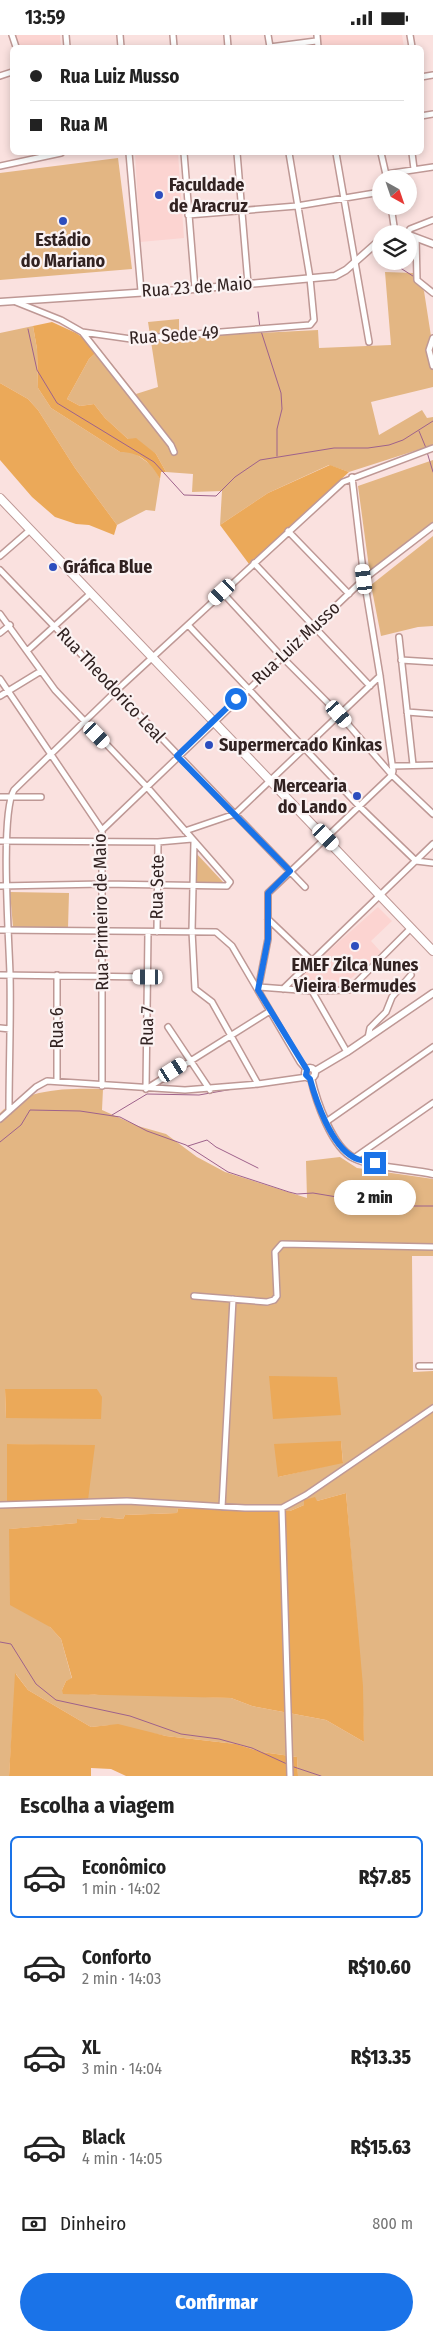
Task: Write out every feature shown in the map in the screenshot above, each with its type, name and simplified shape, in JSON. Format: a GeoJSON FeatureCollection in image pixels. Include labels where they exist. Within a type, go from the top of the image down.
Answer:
{"type":"FeatureCollection","features":[{"type":"Feature","properties":{"kind":"main road"},"geometry":{"type":"LineString","coordinates":[[0,498],[212,722],[326,837],[433,951]]}},
{"type":"Feature","properties":{"kind":"street"},"geometry":{"type":"LineString","coordinates":[[280,45],[317,38]]}},
{"type":"Feature","properties":{"kind":"street"},"geometry":{"type":"LineString","coordinates":[[0,166],[48,155]]}},
{"type":"Feature","properties":{"kind":"street"},"geometry":{"type":"LineString","coordinates":[[129,155],[141,291]]}},
{"type":"Feature","properties":{"kind":"street"},"geometry":{"type":"LineString","coordinates":[[184,155],[195,289]]}},
{"type":"Feature","properties":{"kind":"street"},"geometry":{"type":"LineString","coordinates":[[237,155],[248,284]]}},
{"type":"Feature","properties":{"kind":"street"},"geometry":{"type":"LineString","coordinates":[[289,155],[310,278]]}},
{"type":"Feature","properties":{"kind":"street"},"geometry":{"type":"LineString","coordinates":[[336,155],[369,343]]}},
{"type":"Feature","properties":{"kind":"street"},"geometry":{"type":"LineString","coordinates":[[382,155],[385,170]]}},
{"type":"Feature","properties":{"kind":"street"},"geometry":{"type":"LineString","coordinates":[[412,155],[414,169]]}},
{"type":"Feature","properties":{"kind":"street"},"geometry":{"type":"LineString","coordinates":[[410,170],[433,167]]}},
{"type":"Feature","properties":{"kind":"street"},"geometry":{"type":"LineString","coordinates":[[188,215],[241,209],[297,206],[372,193]]}},
{"type":"Feature","properties":{"kind":"street"},"geometry":{"type":"LineString","coordinates":[[417,226],[433,220]]}},
{"type":"Feature","properties":{"kind":"street"},"geometry":{"type":"LineString","coordinates":[[417,237],[433,244]]}},
{"type":"Feature","properties":{"kind":"street","name":"Rua 23 de Maio"},"geometry":{"type":"LineString","coordinates":[[0,302],[141,291],[195,289],[341,274],[372,246]]}},
{"type":"Feature","properties":{"kind":"street"},"geometry":{"type":"LineString","coordinates":[[417,270],[417,278],[420,283],[433,293]]}},
{"type":"Feature","properties":{"kind":"street","name":"Rua Sede 49"},"geometry":{"type":"LineString","coordinates":[[16,302],[61,320],[82,331],[131,339],[310,325],[314,320],[310,278]]}},
{"type":"Feature","properties":{"kind":"street"},"geometry":{"type":"LineString","coordinates":[[82,331],[171,445],[174,452]]}},
{"type":"Feature","properties":{"kind":"street"},"geometry":{"type":"LineString","coordinates":[[433,339],[429,350],[433,366]]}},
{"type":"Feature","properties":{"kind":"street"},"geometry":{"type":"LineString","coordinates":[[9,1111],[10,975],[6,887],[10,797],[117,690],[343,482],[433,448]]}},
{"type":"Feature","properties":{"kind":"street"},"geometry":{"type":"LineString","coordinates":[[258,988],[268,939],[268,893],[392,775],[380,676],[364,579],[352,477]]}},
{"type":"Feature","properties":{"kind":"street","name":"Rua Luiz Musso"},"geometry":{"type":"LineString","coordinates":[[102,830],[212,722],[364,579],[433,526]]}},
{"type":"Feature","properties":{"kind":"street"},"geometry":{"type":"LineString","coordinates":[[0,556],[30,530]]}},
{"type":"Feature","properties":{"kind":"street"},"geometry":{"type":"LineString","coordinates":[[288,531],[349,594]]}},
{"type":"Feature","properties":{"kind":"street"},"geometry":{"type":"LineString","coordinates":[[254,563],[370,686]]}},
{"type":"Feature","properties":{"kind":"street","name":"Rua Theodorico Leal"},"geometry":{"type":"LineString","coordinates":[[0,570],[56,625],[177,756],[304,887]]}},
{"type":"Feature","properties":{"kind":"street"},"geometry":{"type":"LineString","coordinates":[[222,592],[281,656],[339,714],[392,775],[433,815]]}},
{"type":"Feature","properties":{"kind":"street"},"geometry":{"type":"LineString","coordinates":[[27,651],[90,593]]}},
{"type":"Feature","properties":{"kind":"street"},"geometry":{"type":"LineString","coordinates":[[0,614],[10,625],[41,671],[84,722],[147,787],[230,882],[227,886],[102,884],[0,887]]}},
{"type":"Feature","properties":{"kind":"street"},"geometry":{"type":"LineString","coordinates":[[0,633],[10,625]]}},
{"type":"Feature","properties":{"kind":"street"},"geometry":{"type":"LineString","coordinates":[[188,625],[304,746],[358,806],[416,861],[433,863]]}},
{"type":"Feature","properties":{"kind":"street"},"geometry":{"type":"LineString","coordinates":[[399,637],[412,765]]}},
{"type":"Feature","properties":{"kind":"street"},"geometry":{"type":"LineString","coordinates":[[401,660],[433,662]]}},
{"type":"Feature","properties":{"kind":"street"},"geometry":{"type":"LineString","coordinates":[[0,696],[41,671]]}},
{"type":"Feature","properties":{"kind":"street"},"geometry":{"type":"LineString","coordinates":[[185,831],[235,814],[304,746],[380,676]]}},
{"type":"Feature","properties":{"kind":"street","name":"Rua Primeiro de Maio"},"geometry":{"type":"LineString","coordinates":[[0,679],[102,830],[102,1086]]}},
{"type":"Feature","properties":{"kind":"street"},"geometry":{"type":"LineString","coordinates":[[407,712],[433,714]]}},
{"type":"Feature","properties":{"kind":"street"},"geometry":{"type":"LineString","coordinates":[[392,767],[433,765]]}},
{"type":"Feature","properties":{"kind":"street"},"geometry":{"type":"LineString","coordinates":[[0,797],[41,797]]}},
{"type":"Feature","properties":{"kind":"street"},"geometry":{"type":"LineString","coordinates":[[0,841],[193,841]]}},
{"type":"Feature","properties":{"kind":"street"},"geometry":{"type":"LineString","coordinates":[[193,841],[192,931],[194,984],[197,992],[212,1002],[258,1084]]}},
{"type":"Feature","properties":{"kind":"street","name":"Rua Sete"},"geometry":{"type":"LineString","coordinates":[[157,932],[158,842]]}},
{"type":"Feature","properties":{"kind":"street"},"geometry":{"type":"LineString","coordinates":[[283,989],[433,844]]}},
{"type":"Feature","properties":{"kind":"street"},"geometry":{"type":"LineString","coordinates":[[268,919],[312,961]]}},
{"type":"Feature","properties":{"kind":"street"},"geometry":{"type":"LineString","coordinates":[[258,988],[312,991],[348,990],[411,928]]}},
{"type":"Feature","properties":{"kind":"street"},"geometry":{"type":"LineString","coordinates":[[0,930],[216,932],[232,946],[258,988],[308,1075],[326,1122],[342,1147],[354,1158],[433,1174]]}},
{"type":"Feature","properties":{"kind":"street","name":"Rua 7"},"geometry":{"type":"LineString","coordinates":[[146,1089],[148,932]]}},
{"type":"Feature","properties":{"kind":"street"},"geometry":{"type":"LineString","coordinates":[[0,975],[148,977]]}},
{"type":"Feature","properties":{"kind":"street","name":"Rua 6"},"geometry":{"type":"LineString","coordinates":[[57,975],[57,1081]]}},
{"type":"Feature","properties":{"kind":"street"},"geometry":{"type":"LineString","coordinates":[[368,1038],[370,1028],[386,1011],[392,997],[411,975]]}},
{"type":"Feature","properties":{"kind":"street"},"geometry":{"type":"LineString","coordinates":[[312,991],[347,1052]]}},
{"type":"Feature","properties":{"kind":"street"},"geometry":{"type":"LineString","coordinates":[[0,1119],[40,1084],[57,1081],[146,1089],[210,1090],[308,1075],[314,1077],[315,1071],[347,1052],[433,993]]}},
{"type":"Feature","properties":{"kind":"street"},"geometry":{"type":"LineString","coordinates":[[146,1089],[190,1059],[270,1011]]}},
{"type":"Feature","properties":{"kind":"street"},"geometry":{"type":"LineString","coordinates":[[168,1027],[210,1090]]}},
{"type":"Feature","properties":{"kind":"street"},"geometry":{"type":"LineString","coordinates":[[0,1029],[10,1029]]}},
{"type":"Feature","properties":{"kind":"street"},"geometry":{"type":"LineString","coordinates":[[326,1122],[433,1047]]}},
{"type":"Feature","properties":{"kind":"street"},"geometry":{"type":"LineString","coordinates":[[354,1158],[433,1103]]}},
{"type":"Feature","properties":{"kind":"street"},"geometry":{"type":"LineString","coordinates":[[194,1296],[267,1302],[276,1299],[275,1252],[282,1244],[433,1247]]}},
{"type":"Feature","properties":{"kind":"street"},"geometry":{"type":"LineString","coordinates":[[222,1507],[233,1299]]}},
{"type":"Feature","properties":{"kind":"street"},"geometry":{"type":"LineString","coordinates":[[419,1366],[433,1367]]}},
{"type":"Feature","properties":{"kind":"street"},"geometry":{"type":"LineString","coordinates":[[0,1505],[127,1501],[222,1507],[282,1508],[306,1495],[433,1408]]}},
{"type":"Feature","properties":{"kind":"street"},"geometry":{"type":"LineString","coordinates":[[282,1508],[290,1776]]}},
{"type":"Feature","properties":{"kind":"shaded area"},"geometry":{"type":"Polygon","coordinates":[[[14,35],[60,35],[61,45],[17,45],[14,35]]]}},
{"type":"Feature","properties":{"kind":"shaded area"},"geometry":{"type":"Polygon","coordinates":[[[320,35],[402,35],[404,45],[321,45],[320,35]]]}},
{"type":"Feature","properties":{"kind":"shaded area","name":"Faculdade de Aracruz"},"geometry":{"type":"Polygon","coordinates":[[[135,155],[178,155],[184,238],[140,242],[135,155]]]}},
{"type":"Feature","properties":{"kind":"shaded area","name":"Estádio do Mariano"},"geometry":{"type":"Polygon","coordinates":[[[118,158],[132,269],[0,280],[0,173],[118,158]]]}},
{"type":"Feature","properties":{"kind":"shaded area"},"geometry":{"type":"Polygon","coordinates":[[[385,272],[413,273],[424,291],[433,349],[433,387],[371,402],[379,435],[422,410],[427,418],[433,417],[433,445],[349,472],[329,465],[268,493],[220,525],[222,491],[192,492],[193,474],[166,472],[156,454],[128,439],[105,418],[94,404],[80,406],[67,399],[89,359],[100,349],[136,394],[158,387],[148,322],[179,319],[179,337],[318,330],[319,348],[391,345],[385,272]]]}},
{"type":"Feature","properties":{"kind":"shaded area"},"geometry":{"type":"Polygon","coordinates":[[[52,322],[76,333],[100,349],[89,359],[67,399],[80,406],[94,404],[105,418],[128,439],[136,438],[156,454],[166,472],[161,472],[160,479],[144,459],[127,452],[120,452],[51,408],[38,388],[37,349],[33,326],[52,322]]]}},
{"type":"Feature","properties":{"kind":"shaded area"},"geometry":{"type":"Polygon","coordinates":[[[33,326],[37,349],[38,388],[51,408],[120,452],[133,452],[154,467],[160,479],[155,511],[146,510],[117,525],[75,468],[38,410],[28,399],[0,383],[0,333],[33,326]]]}},
{"type":"Feature","properties":{"kind":"shaded area"},"geometry":{"type":"Polygon","coordinates":[[[0,383],[28,399],[38,410],[75,468],[117,525],[114,535],[89,525],[76,524],[55,517],[32,497],[0,460],[0,383]]]}},
{"type":"Feature","properties":{"kind":"shaded area"},"geometry":{"type":"Polygon","coordinates":[[[433,460],[433,525],[370,575],[358,486],[433,460]]]}},
{"type":"Feature","properties":{"kind":"shaded area"},"geometry":{"type":"Polygon","coordinates":[[[330,465],[349,472],[249,564],[220,525],[268,493],[330,465]]]}},
{"type":"Feature","properties":{"kind":"shaded area"},"geometry":{"type":"Polygon","coordinates":[[[433,536],[433,626],[418,627],[381,636],[371,585],[433,536]]]}},
{"type":"Feature","properties":{"kind":"shaded area"},"geometry":{"type":"Polygon","coordinates":[[[195,852],[224,883],[195,884],[195,852]]]}},
{"type":"Feature","properties":{"kind":"shaded area"},"geometry":{"type":"Polygon","coordinates":[[[10,892],[69,893],[68,928],[13,927],[10,892]]]}},
{"type":"Feature","properties":{"kind":"shaded area","name":"EMEF Zilca Nunes Vieira Bermudes"},"geometry":{"type":"Polygon","coordinates":[[[378,907],[392,921],[371,941],[381,952],[347,982],[299,984],[297,979],[378,907]]]}},
{"type":"Feature","properties":{"kind":"shaded area"},"geometry":{"type":"Polygon","coordinates":[[[103,1089],[102,1110],[138,1126],[166,1134],[197,1157],[225,1172],[307,1198],[306,1161],[340,1157],[357,1168],[433,1179],[433,1256],[412,1256],[413,1372],[433,1371],[433,1776],[298,1776],[297,1757],[262,1752],[236,1744],[166,1736],[111,1725],[91,1727],[28,1690],[16,1674],[9,1776],[0,1776],[0,1113],[10,1105],[35,1094],[48,1091],[103,1089]],[[5,1389],[6,1418],[101,1418],[97,1389],[5,1389]],[[341,1442],[278,1477],[343,1462],[341,1442]],[[7,1444],[88,1500],[42,1445],[7,1444]],[[346,1493],[317,1501],[304,1500],[304,1505],[290,1511],[241,1511],[240,1507],[178,1509],[177,1513],[125,1515],[123,1519],[101,1517],[99,1520],[78,1519],[77,1523],[10,1529],[50,1627],[61,1639],[72,1679],[66,1681],[62,1690],[95,1695],[103,1693],[231,1698],[252,1706],[326,1720],[364,1742],[362,1686],[346,1493]]]}},
{"type":"Feature","properties":{"kind":"shaded area"},"geometry":{"type":"Polygon","coordinates":[[[269,1376],[337,1377],[341,1415],[273,1419],[269,1376]]]}},
{"type":"Feature","properties":{"kind":"shaded area"},"geometry":{"type":"Polygon","coordinates":[[[5,1389],[97,1389],[102,1397],[101,1419],[6,1418],[5,1389]]]}},
{"type":"Feature","properties":{"kind":"shaded area"},"geometry":{"type":"Polygon","coordinates":[[[341,1441],[343,1463],[278,1477],[274,1444],[341,1441]]]}},
{"type":"Feature","properties":{"kind":"shaded area"},"geometry":{"type":"Polygon","coordinates":[[[7,1444],[95,1445],[88,1500],[7,1503],[7,1444]]]}},
{"type":"Feature","properties":{"kind":"shaded area"},"geometry":{"type":"Polygon","coordinates":[[[346,1493],[363,1686],[364,1742],[326,1720],[252,1706],[231,1698],[63,1694],[62,1690],[66,1681],[72,1678],[61,1639],[50,1627],[10,1605],[9,1529],[77,1523],[77,1519],[99,1520],[101,1517],[123,1519],[125,1515],[177,1513],[178,1509],[240,1507],[241,1511],[290,1511],[304,1505],[304,1500],[315,1497],[317,1501],[346,1493]]]}},
{"type":"Feature","properties":{"kind":"shaded area"},"geometry":{"type":"Polygon","coordinates":[[[15,1673],[28,1690],[91,1727],[118,1724],[166,1736],[236,1744],[262,1752],[297,1757],[298,1776],[126,1776],[111,1769],[91,1768],[91,1776],[9,1776],[15,1673]]]}},
{"type":"Feature","properties":{"kind":"waterway"},"geometry":{"type":"LineString","coordinates":[[404,270],[416,278]]}},
{"type":"Feature","properties":{"kind":"waterway"},"geometry":{"type":"LineString","coordinates":[[258,312],[260,328]]}},
{"type":"Feature","properties":{"kind":"waterway"},"geometry":{"type":"LineString","coordinates":[[28,329],[37,370],[57,403],[154,462],[184,495],[216,496],[235,477],[260,460],[334,448],[368,448],[389,445],[403,440],[433,421]]}},
{"type":"Feature","properties":{"kind":"waterway"},"geometry":{"type":"LineString","coordinates":[[261,331],[281,393],[282,409],[277,429],[277,456]]}},
{"type":"Feature","properties":{"kind":"waterway"},"geometry":{"type":"LineString","coordinates":[[419,431],[426,448]]}},
{"type":"Feature","properties":{"kind":"waterway"},"geometry":{"type":"LineString","coordinates":[[427,452],[433,472]]}},
{"type":"Feature","properties":{"kind":"waterway"},"geometry":{"type":"LineString","coordinates":[[112,1115],[147,1094],[199,1095],[233,1089]]}},
{"type":"Feature","properties":{"kind":"waterway"},"geometry":{"type":"LineString","coordinates":[[0,1142],[21,1125],[30,1110],[80,1111],[120,1117],[147,1131],[186,1145],[228,1172],[289,1192],[297,1194],[313,1193],[391,1206],[433,1206]]}},
{"type":"Feature","properties":{"kind":"waterway"},"geometry":{"type":"LineString","coordinates":[[188,1146],[207,1140],[216,1147],[258,1168]]}},
{"type":"Feature","properties":{"kind":"waterway"},"geometry":{"type":"LineString","coordinates":[[0,1642],[11,1644],[36,1684],[56,1700],[130,1716],[181,1734],[219,1739],[252,1748],[287,1764]]}},
{"type":"Feature","properties":{"kind":"waterway"},"geometry":{"type":"LineString","coordinates":[[291,1766],[321,1776]]}},
{"type":"Feature","properties":{"kind":"place","name":"Faculdade de Aracruz"},"geometry":{"type":"Point","coordinates":[159,195]}},
{"type":"Feature","properties":{"kind":"place","name":"Estádio do Mariano"},"geometry":{"type":"Point","coordinates":[63,221]}},
{"type":"Feature","properties":{"kind":"place","name":"Gráfica Blue"},"geometry":{"type":"Point","coordinates":[53,567]}},
{"type":"Feature","properties":{"kind":"place","name":"Supermercado Kinkas"},"geometry":{"type":"Point","coordinates":[209,745]}},
{"type":"Feature","properties":{"kind":"place","name":"Mercearia do Lando"},"geometry":{"type":"Point","coordinates":[357,796]}},
{"type":"Feature","properties":{"kind":"place","name":"EMEF Zilca Nunes Vieira Bermudes"},"geometry":{"type":"Point","coordinates":[355,946]}},
{"type":"Feature","properties":{"kind":"route"},"geometry":{"type":"LineString","coordinates":[[236,699],[177,756],[290,871],[268,893],[268,939],[258,990],[300,1062],[307,1070],[305,1073],[310,1079],[326,1122],[336,1140],[354,1158],[375,1163]]}}]}
